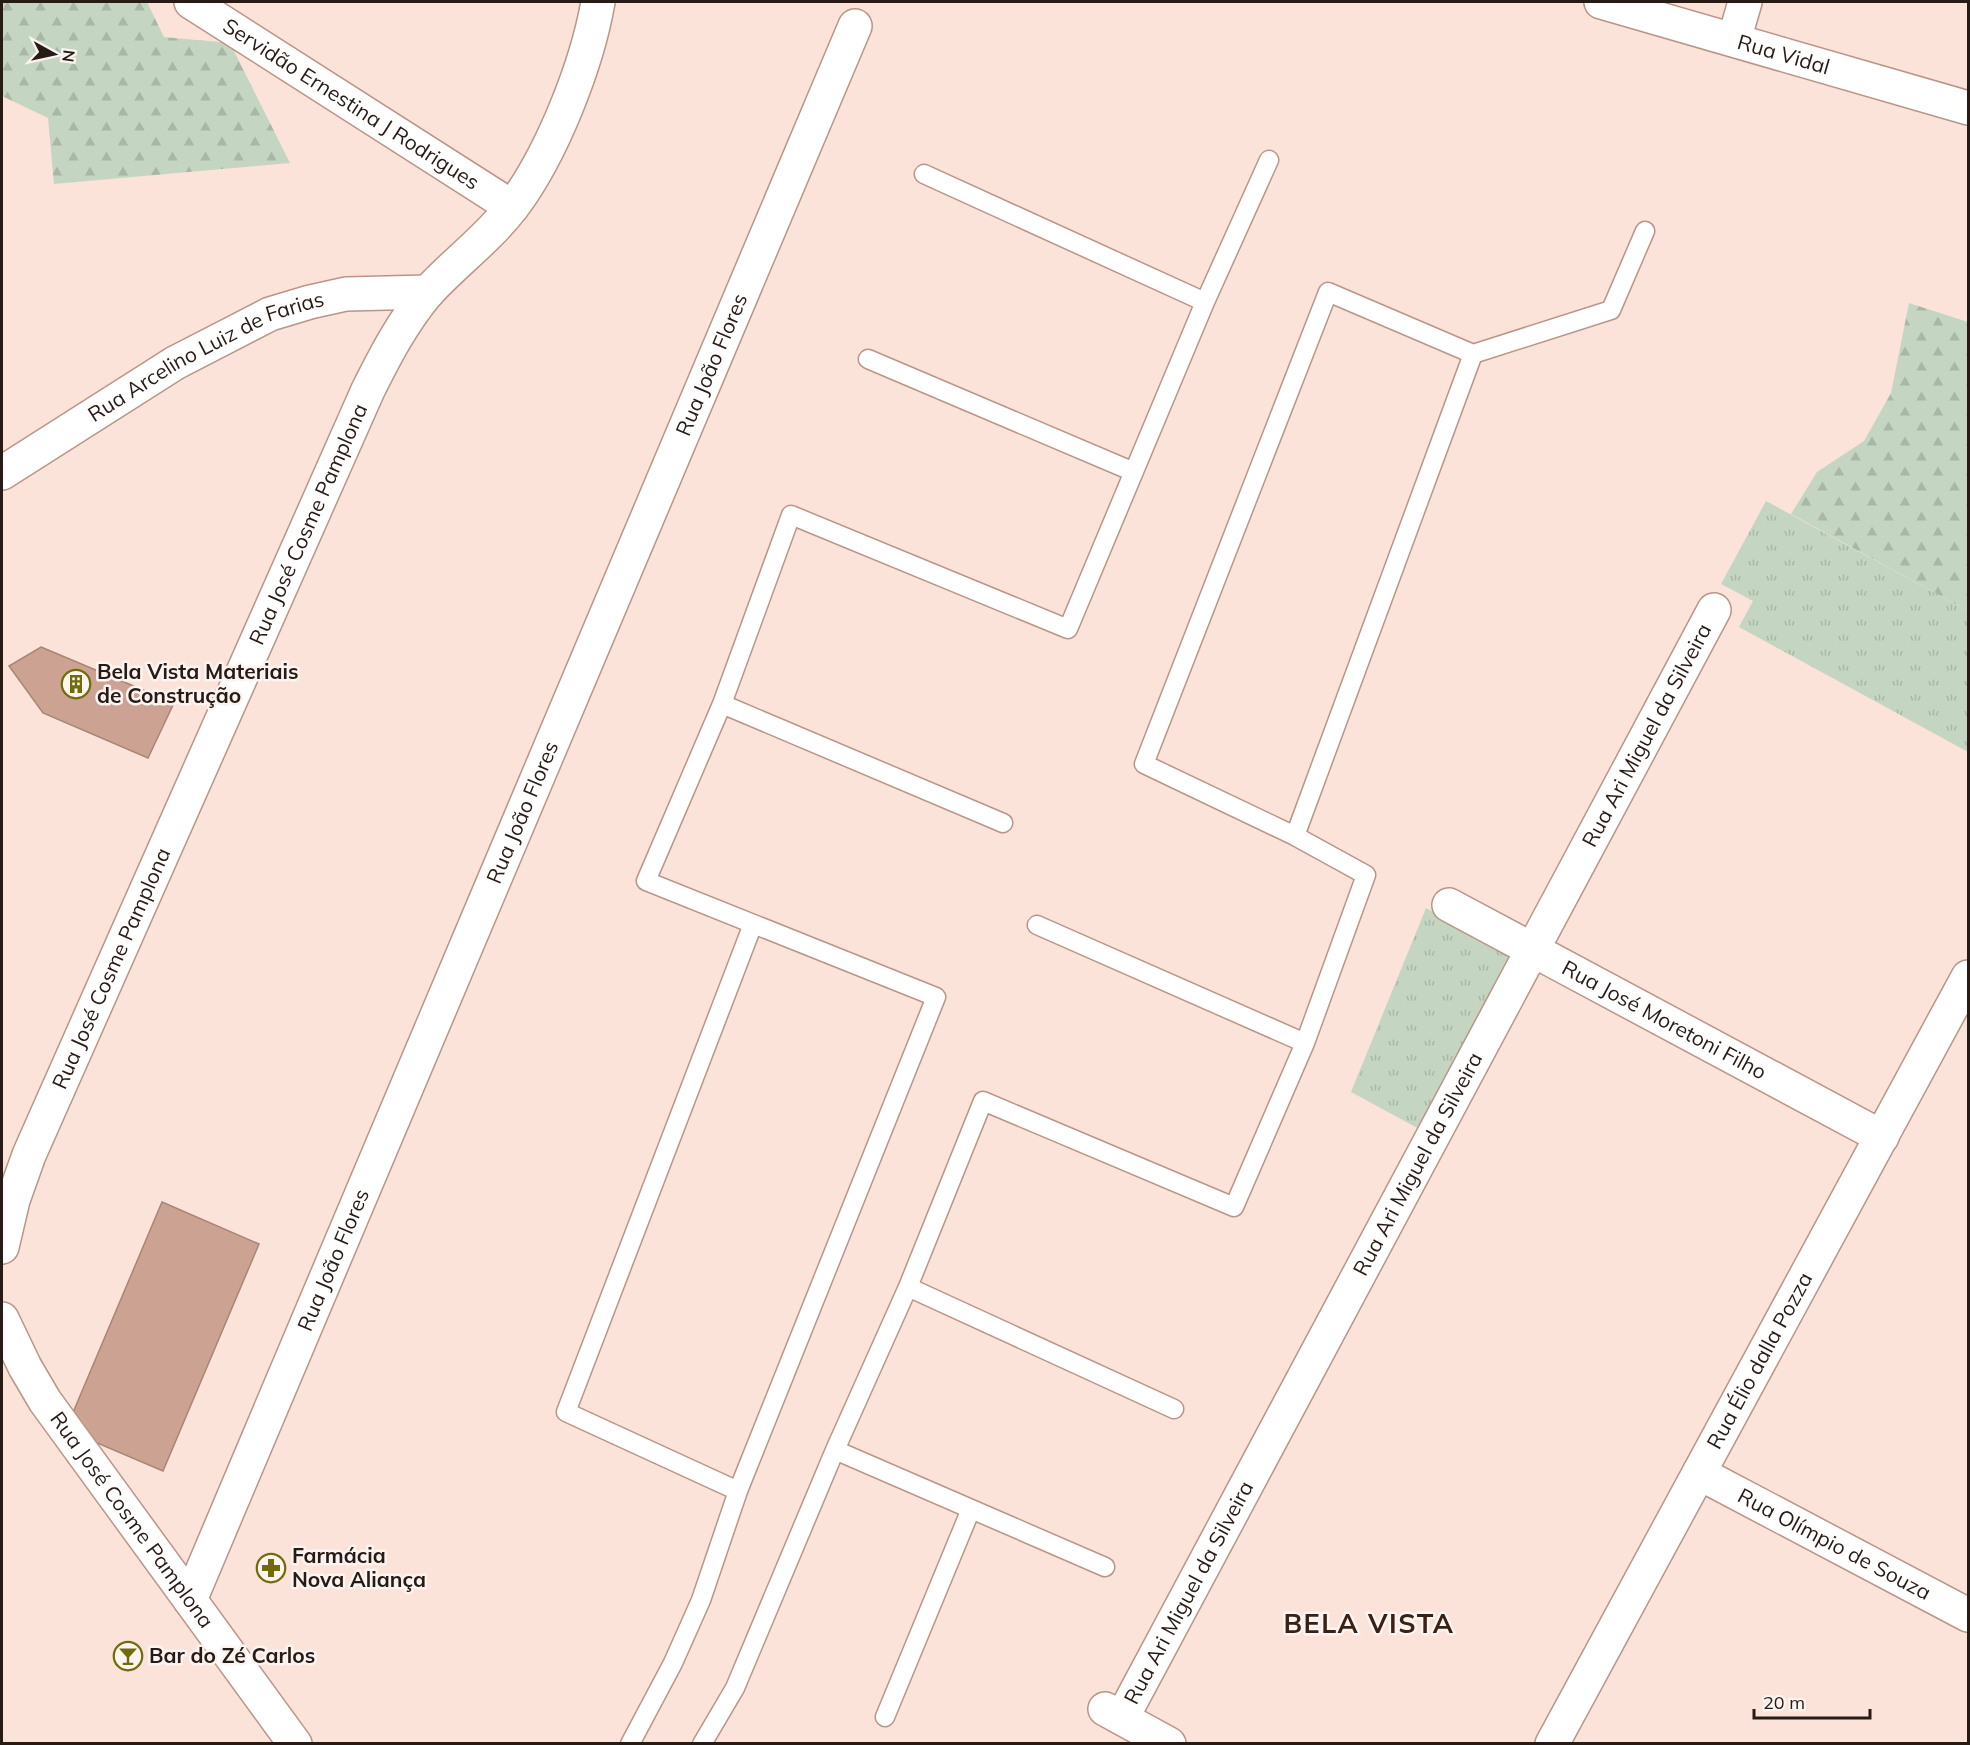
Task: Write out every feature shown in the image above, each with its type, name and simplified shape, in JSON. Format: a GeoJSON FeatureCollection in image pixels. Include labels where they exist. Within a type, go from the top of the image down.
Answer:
{"type":"FeatureCollection","features":[{"type":"Feature","properties":{"kind":"street","name":"Servidão Ernestina J Rodrigues"},"geometry":{"type":"LineString","coordinates":[[191,2],[512,207]]}},
{"type":"Feature","properties":{"kind":"street","name":"Rua José Cosme Pamplona"},"geometry":{"type":"LineString","coordinates":[[2,1247],[13,1200],[29,1155],[368,390],[407,318],[428,292],[512,207],[533,176],[557,128],[577,76],[598,2]]}},
{"type":"Feature","properties":{"kind":"street","name":"Rua Vidal"},"geometry":{"type":"LineString","coordinates":[[1601,2],[1968,108]]}},
{"type":"Feature","properties":{"kind":"street"},"geometry":{"type":"LineString","coordinates":[[1734,40],[1745,2]]}},
{"type":"Feature","properties":{"kind":"street","name":"Rua João Flores"},"geometry":{"type":"LineString","coordinates":[[190,1600],[855,26]]}},
{"type":"Feature","properties":{"kind":"street","name":"Rua Arcelino Luiz de Farias"},"geometry":{"type":"LineString","coordinates":[[4,467],[175,363],[270,314],[346,294],[428,292]]}},
{"type":"Feature","properties":{"kind":"street","name":"Rua Ari Miguel da Silveira"},"geometry":{"type":"LineString","coordinates":[[1169,1743],[1114,1713],[1532,949],[1714,610]]}},
{"type":"Feature","properties":{"kind":"street","name":"Rua José Moretoni Filho"},"geometry":{"type":"LineString","coordinates":[[1449,905],[1882,1137]]}},
{"type":"Feature","properties":{"kind":"street","name":"Rua Élio dalla Pozza"},"geometry":{"type":"LineString","coordinates":[[1552,1743],[1968,977]]}},
{"type":"Feature","properties":{"kind":"street","name":"Rua José Cosme Pamplona"},"geometry":{"type":"LineString","coordinates":[[2,1319],[25,1367],[45,1401],[294,1743]]}},
{"type":"Feature","properties":{"kind":"street","name":"Rua Olímpio de Souza"},"geometry":{"type":"LineString","coordinates":[[1700,1473],[1968,1615]]}},
{"type":"Feature","properties":{"kind":"lane"},"geometry":{"type":"LineString","coordinates":[[630,1743],[673,1663],[701,1600],[738,1491],[936,997],[645,881],[722,704],[791,515],[1068,629],[1205,302],[1269,160]]}},
{"type":"Feature","properties":{"kind":"lane"},"geometry":{"type":"LineString","coordinates":[[924,174],[1205,302]]}},
{"type":"Feature","properties":{"kind":"lane"},"geometry":{"type":"LineString","coordinates":[[702,1743],[735,1688],[835,1450],[908,1287],[983,1101],[1234,1207],[1305,1043],[1366,875],[1294,836],[1144,764],[1328,292],[1473,354],[1611,310],[1645,231]]}},
{"type":"Feature","properties":{"kind":"lane"},"geometry":{"type":"LineString","coordinates":[[1294,836],[1473,354]]}},
{"type":"Feature","properties":{"kind":"lane"},"geometry":{"type":"LineString","coordinates":[[868,359],[1134,472]]}},
{"type":"Feature","properties":{"kind":"lane"},"geometry":{"type":"LineString","coordinates":[[722,704],[1003,823]]}},
{"type":"Feature","properties":{"kind":"lane"},"geometry":{"type":"LineString","coordinates":[[738,1491],[566,1412],[753,924]]}},
{"type":"Feature","properties":{"kind":"lane"},"geometry":{"type":"LineString","coordinates":[[1037,925],[1305,1043]]}},
{"type":"Feature","properties":{"kind":"lane"},"geometry":{"type":"LineString","coordinates":[[908,1287],[1174,1409]]}},
{"type":"Feature","properties":{"kind":"lane"},"geometry":{"type":"LineString","coordinates":[[835,1450],[1105,1567]]}},
{"type":"Feature","properties":{"kind":"lane"},"geometry":{"type":"LineString","coordinates":[[885,1717],[970,1509]]}},
{"type":"Feature","properties":{"kind":"green space"},"geometry":{"type":"Polygon","coordinates":[[[2,2],[147,2],[164,37],[230,43],[290,163],[54,184],[48,118],[2,96],[2,2]]]}},
{"type":"Feature","properties":{"kind":"green space"},"geometry":{"type":"Polygon","coordinates":[[[1909,303],[1968,322],[1968,611],[1791,514],[1817,472],[1864,441],[1891,393],[1909,303]]]}},
{"type":"Feature","properties":{"kind":"green space"},"geometry":{"type":"Polygon","coordinates":[[[1766,501],[1968,611],[1968,752],[1739,627],[1753,601],[1721,584],[1766,501]]]}},
{"type":"Feature","properties":{"kind":"green space"},"geometry":{"type":"Polygon","coordinates":[[[1426,908],[1514,955],[1421,1130],[1351,1092],[1426,908]]]}},
{"type":"Feature","properties":{"kind":"building","name":"Bela Vista Materiais de Construção"},"geometry":{"type":"Polygon","coordinates":[[[41,647],[174,703],[148,758],[43,713],[9,666],[41,647]]]}},
{"type":"Feature","properties":{"kind":"building"},"geometry":{"type":"Polygon","coordinates":[[[162,1202],[259,1244],[163,1471],[76,1434],[69,1422],[162,1202]]]}},
{"type":"Feature","properties":{"kind":"place","name":"Bela Vista Materiais de Construção"},"geometry":{"type":"Point","coordinates":[76,684]}},
{"type":"Feature","properties":{"kind":"place","name":"Farmácia Nova Aliança"},"geometry":{"type":"Point","coordinates":[271,1568]}},
{"type":"Feature","properties":{"kind":"place","name":"Bar do Zé Carlos"},"geometry":{"type":"Point","coordinates":[128,1656]}},
{"type":"Feature","properties":{"kind":"district","name":"BELA VISTA"},"geometry":{"type":"Point","coordinates":[1369,1624]}}]}
